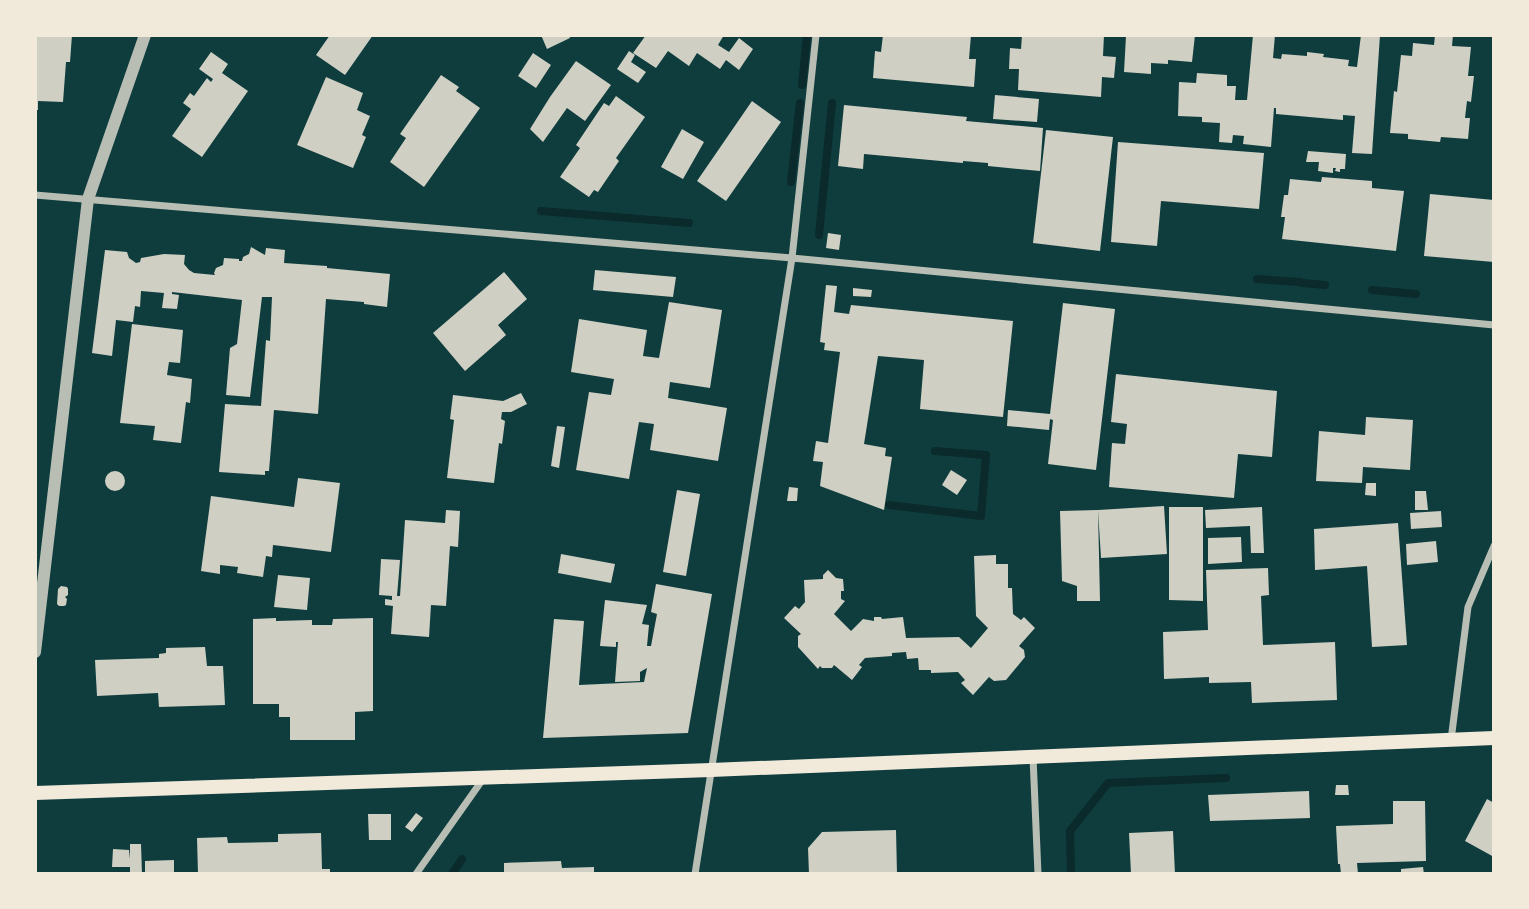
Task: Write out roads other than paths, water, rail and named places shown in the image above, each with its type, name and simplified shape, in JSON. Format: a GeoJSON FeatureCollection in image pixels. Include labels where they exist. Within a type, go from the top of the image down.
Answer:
{"type":"FeatureCollection","features":[{"type":"Feature","properties":{"kind":"main road"},"geometry":{"type":"LineString","coordinates":[[35,793],[484,779],[1494,738]]}},
{"type":"Feature","properties":{"kind":"street"},"geometry":{"type":"LineString","coordinates":[[35,652],[88,200],[145,35]]}},
{"type":"Feature","properties":{"kind":"street"},"geometry":{"type":"LineString","coordinates":[[695,874],[792,258],[816,35]]}},
{"type":"Feature","properties":{"kind":"street"},"geometry":{"type":"LineString","coordinates":[[35,195],[792,258],[1494,325]]}},
{"type":"Feature","properties":{"kind":"street"},"geometry":{"type":"LineString","coordinates":[[1451,740],[1468,607],[1494,545]]}},
{"type":"Feature","properties":{"kind":"street"},"geometry":{"type":"LineString","coordinates":[[1033,757],[1038,874]]}},
{"type":"Feature","properties":{"kind":"street"},"geometry":{"type":"LineString","coordinates":[[416,874],[484,779]]}},
{"type":"Feature","properties":{"kind":"waterway"},"geometry":{"type":"LineString","coordinates":[[802,85],[807,35]]}},
{"type":"Feature","properties":{"kind":"waterway"},"geometry":{"type":"LineString","coordinates":[[791,182],[800,103]]}},
{"type":"Feature","properties":{"kind":"waterway"},"geometry":{"type":"LineString","coordinates":[[819,235],[832,103]]}},
{"type":"Feature","properties":{"kind":"waterway"},"geometry":{"type":"LineString","coordinates":[[541,211],[689,223]]}},
{"type":"Feature","properties":{"kind":"waterway"},"geometry":{"type":"LineString","coordinates":[[1257,279],[1300,282]]}},
{"type":"Feature","properties":{"kind":"waterway"},"geometry":{"type":"LineString","coordinates":[[1302,283],[1325,285]]}},
{"type":"Feature","properties":{"kind":"waterway"},"geometry":{"type":"LineString","coordinates":[[1372,290],[1416,294]]}},
{"type":"Feature","properties":{"kind":"waterway"},"geometry":{"type":"LineString","coordinates":[[889,505],[981,516],[986,455],[935,451]]}},
{"type":"Feature","properties":{"kind":"waterway"},"geometry":{"type":"LineString","coordinates":[[1071,874],[1070,831],[1108,783],[1226,778]]}},
{"type":"Feature","properties":{"kind":"waterway"},"geometry":{"type":"LineString","coordinates":[[452,874],[462,859]]}}]}
